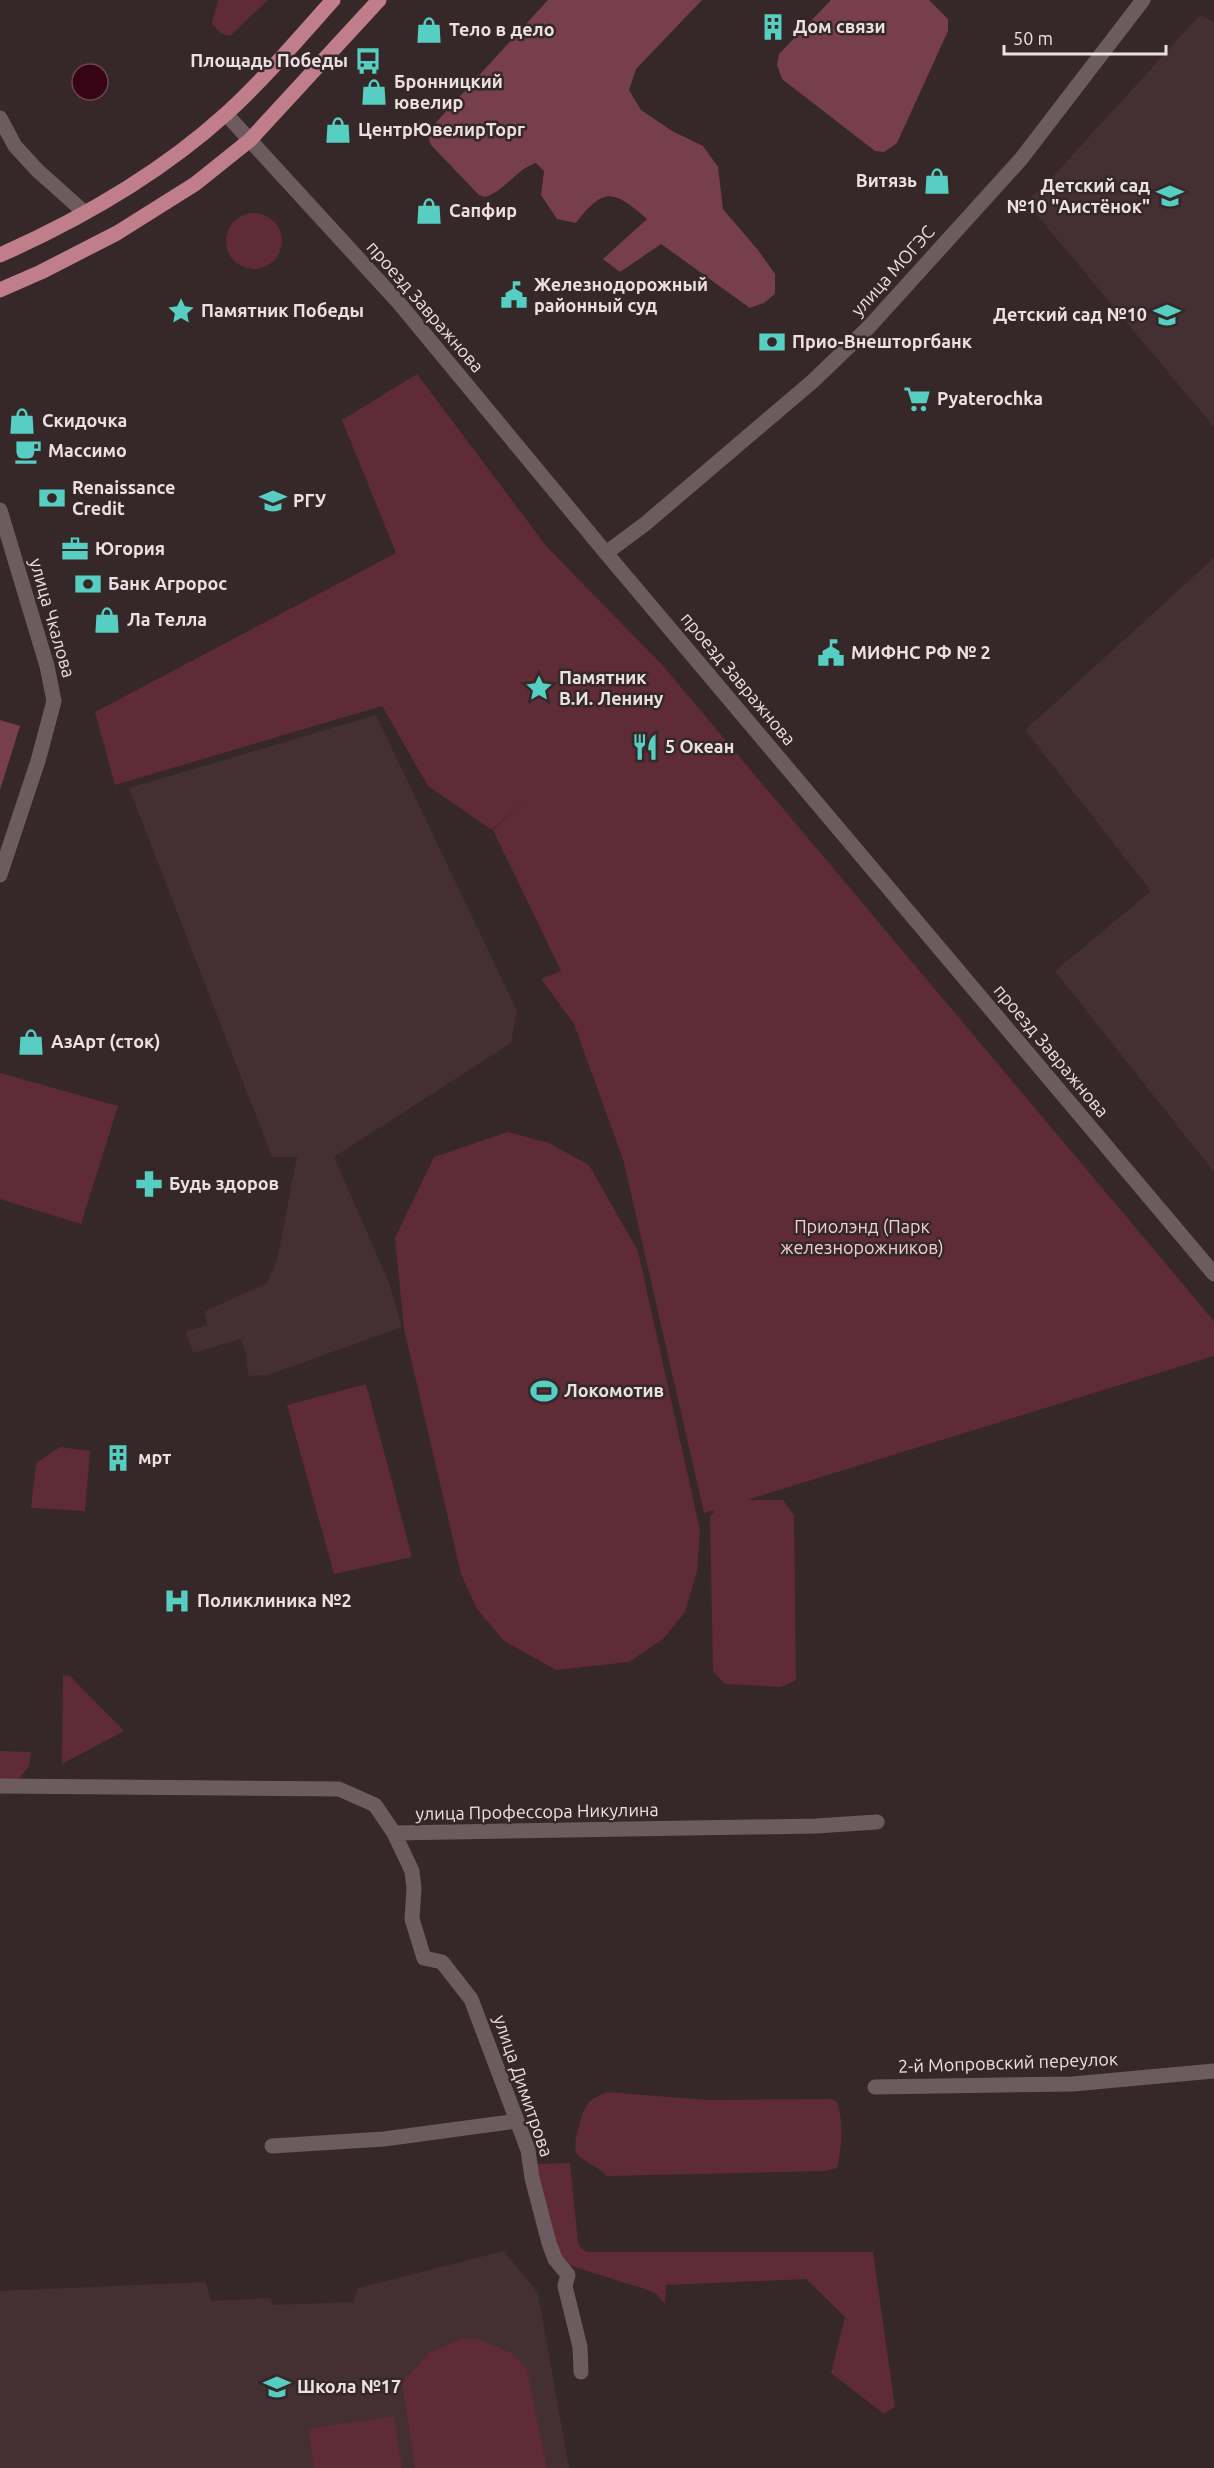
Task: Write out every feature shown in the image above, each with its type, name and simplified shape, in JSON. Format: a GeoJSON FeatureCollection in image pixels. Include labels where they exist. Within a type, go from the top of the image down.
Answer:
{"type":"FeatureCollection","features":[{"type":"Feature","properties":{"kind":"main road"},"geometry":{"type":"LineString","coordinates":[[0,255],[84,212],[171,157],[226,114],[333,0]]}},
{"type":"Feature","properties":{"kind":"main road"},"geometry":{"type":"LineString","coordinates":[[0,290],[117,233],[195,184],[250,140],[379,0]]}},
{"type":"Feature","properties":{"kind":"street","name":"улица МОГЭС"},"geometry":{"type":"LineString","coordinates":[[606,553],[645,524],[813,381],[868,328],[1021,159],[1143,0]]}},
{"type":"Feature","properties":{"kind":"street","name":"проезд Завражнова"},"geometry":{"type":"LineString","coordinates":[[226,114],[399,303],[606,553],[1214,1275]]}},
{"type":"Feature","properties":{"kind":"street"},"geometry":{"type":"LineString","coordinates":[[0,118],[15,146],[37,170],[84,212]]}},
{"type":"Feature","properties":{"kind":"street","name":"улица Чкалова"},"geometry":{"type":"LineString","coordinates":[[0,510],[47,666],[54,701],[38,761],[0,875]]}},
{"type":"Feature","properties":{"kind":"street","name":"улица Профессора Никулина"},"geometry":{"type":"LineString","coordinates":[[0,1786],[339,1789],[375,1805],[394,1833],[805,1827],[877,1822]]}},
{"type":"Feature","properties":{"kind":"street","name":"улица Димитрова"},"geometry":{"type":"LineString","coordinates":[[394,1833],[412,1870],[414,1888],[412,1919],[424,1958],[442,1962],[471,1999],[528,2150],[532,2178],[549,2243],[555,2259],[568,2275],[565,2286],[580,2348],[581,2372]]}},
{"type":"Feature","properties":{"kind":"street","name":"2-й Мопровский переулок"},"geometry":{"type":"LineString","coordinates":[[875,2086],[1073,2084],[1214,2071]]}},
{"type":"Feature","properties":{"kind":"street"},"geometry":{"type":"LineString","coordinates":[[272,2145],[384,2139],[517,2121]]}},
{"type":"Feature","properties":{"kind":"shaded area"},"geometry":{"type":"Polygon","coordinates":[[[548,0],[702,0],[636,69],[629,90],[641,110],[672,131],[703,146],[718,167],[723,209],[775,274],[775,294],[764,303],[750,308],[661,244],[620,272],[603,259],[647,219],[626,202],[610,196],[594,203],[576,223],[557,219],[541,195],[544,171],[536,163],[522,170],[499,190],[485,197],[479,195],[431,145],[428,136],[431,128],[548,0]]]}},
{"type":"Feature","properties":{"kind":"shaded area"},"geometry":{"type":"Polygon","coordinates":[[[831,0],[929,0],[948,19],[948,31],[897,143],[884,152],[875,151],[782,79],[777,65],[779,54],[831,0]]]}},
{"type":"Feature","properties":{"kind":"shaded area","name":"Детский сад №10"},"geometry":{"type":"Polygon","coordinates":[[[1200,15],[1214,22],[1214,427],[1026,202],[1047,183],[1200,15]]]}},
{"type":"Feature","properties":{"kind":"shaded area"},"geometry":{"type":"Polygon","coordinates":[[[90,64],[103,69],[108,82],[103,95],[90,100],[77,95],[72,82],[77,69],[90,64]]]}},
{"type":"Feature","properties":{"kind":"shaded area"},"geometry":{"type":"Polygon","coordinates":[[[1214,558],[1214,1172],[1055,971],[1151,891],[1025,730],[1214,558]]]}},
{"type":"Feature","properties":{"kind":"shaded area"},"geometry":{"type":"Polygon","coordinates":[[[376,715],[517,1011],[511,1043],[334,1157],[390,1285],[402,1327],[268,1375],[248,1376],[246,1354],[241,1339],[193,1353],[186,1332],[207,1325],[204,1312],[267,1283],[277,1260],[297,1157],[272,1157],[129,788],[376,715]]]}},
{"type":"Feature","properties":{"kind":"shaded area"},"geometry":{"type":"Polygon","coordinates":[[[0,720],[20,726],[0,790],[0,720]]]}},
{"type":"Feature","properties":{"kind":"shaded area","name":"Школа №17"},"geometry":{"type":"Polygon","coordinates":[[[504,2251],[538,2293],[569,2468],[0,2468],[0,2291],[206,2282],[211,2301],[271,2298],[272,2305],[353,2302],[358,2288],[504,2251]]]}},
{"type":"Feature","properties":{"kind":"green space"},"geometry":{"type":"Polygon","coordinates":[[[218,0],[268,0],[230,36],[220,33],[212,23],[218,0]]]}},
{"type":"Feature","properties":{"kind":"green space"},"geometry":{"type":"Polygon","coordinates":[[[249,213],[259,213],[274,221],[280,230],[282,241],[280,252],[274,261],[259,269],[249,269],[238,264],[231,257],[226,246],[226,236],[231,225],[238,218],[249,213]]]}},
{"type":"Feature","properties":{"kind":"green space","name":"Приолэнд (Парк железнорожников)"},"geometry":{"type":"Polygon","coordinates":[[[417,374],[547,547],[664,667],[1214,1321],[1214,1356],[747,1500],[783,1500],[794,1515],[796,1680],[781,1687],[725,1684],[713,1671],[710,1517],[715,1510],[704,1513],[623,1159],[574,1024],[541,979],[561,971],[493,830],[532,793],[492,830],[428,786],[382,706],[115,785],[95,712],[396,553],[342,420],[417,374]]]}},
{"type":"Feature","properties":{"kind":"green space"},"geometry":{"type":"Polygon","coordinates":[[[0,1073],[118,1106],[81,1224],[0,1199],[0,1073]]]}},
{"type":"Feature","properties":{"kind":"green space","name":"Локомотив"},"geometry":{"type":"Polygon","coordinates":[[[508,1132],[549,1143],[589,1165],[638,1251],[700,1530],[697,1571],[685,1612],[663,1639],[629,1662],[556,1670],[503,1640],[477,1609],[461,1574],[404,1329],[395,1238],[434,1157],[508,1132]]]}},
{"type":"Feature","properties":{"kind":"green space"},"geometry":{"type":"Polygon","coordinates":[[[366,1384],[412,1557],[334,1574],[287,1405],[366,1384]]]}},
{"type":"Feature","properties":{"kind":"green space"},"geometry":{"type":"Polygon","coordinates":[[[60,1447],[90,1451],[85,1511],[31,1508],[36,1463],[60,1447]]]}},
{"type":"Feature","properties":{"kind":"green space"},"geometry":{"type":"Polygon","coordinates":[[[63,1675],[70,1676],[124,1731],[62,1764],[63,1675]]]}},
{"type":"Feature","properties":{"kind":"green space"},"geometry":{"type":"Polygon","coordinates":[[[0,1751],[31,1752],[29,1766],[19,1779],[0,1779],[0,1751]]]}},
{"type":"Feature","properties":{"kind":"green space"},"geometry":{"type":"Polygon","coordinates":[[[607,2092],[707,2100],[831,2099],[837,2102],[841,2118],[841,2144],[837,2168],[824,2171],[607,2176],[579,2157],[576,2143],[587,2105],[607,2092]]]}},
{"type":"Feature","properties":{"kind":"green space"},"geometry":{"type":"Polygon","coordinates":[[[570,2163],[578,2242],[587,2252],[873,2252],[895,2407],[884,2414],[831,2373],[845,2317],[806,2279],[666,2285],[665,2304],[654,2292],[565,2264],[556,2245],[535,2164],[570,2163]]]}},
{"type":"Feature","properties":{"kind":"green space"},"geometry":{"type":"Polygon","coordinates":[[[462,2338],[478,2339],[511,2353],[527,2369],[547,2468],[415,2468],[402,2382],[429,2353],[462,2338]]]}},
{"type":"Feature","properties":{"kind":"green space"},"geometry":{"type":"Polygon","coordinates":[[[394,2416],[402,2468],[314,2468],[308,2429],[394,2416]]]}},
{"type":"Feature","properties":{"kind":"place","name":"Дом связи"},"geometry":{"type":"Point","coordinates":[773,27]}},
{"type":"Feature","properties":{"kind":"place","name":"Тело в дело"},"geometry":{"type":"Point","coordinates":[429,30]}},
{"type":"Feature","properties":{"kind":"place","name":"Площадь Победы"},"geometry":{"type":"Point","coordinates":[368,61]}},
{"type":"Feature","properties":{"kind":"place","name":"Бронницкий ювелир"},"geometry":{"type":"Point","coordinates":[374,92]}},
{"type":"Feature","properties":{"kind":"place","name":"ЦентрЮвелирТорг"},"geometry":{"type":"Point","coordinates":[338,130]}},
{"type":"Feature","properties":{"kind":"place","name":"Витязь"},"geometry":{"type":"Point","coordinates":[937,181]}},
{"type":"Feature","properties":{"kind":"place","name":"Детский сад №10 \"Аистёнок\""},"geometry":{"type":"Point","coordinates":[1170,196]}},
{"type":"Feature","properties":{"kind":"place","name":"Сапфир"},"geometry":{"type":"Point","coordinates":[429,211]}},
{"type":"Feature","properties":{"kind":"place","name":"Железнодорожный районный суд"},"geometry":{"type":"Point","coordinates":[514,295]}},
{"type":"Feature","properties":{"kind":"place","name":"Памятник Победы"},"geometry":{"type":"Point","coordinates":[181,311]}},
{"type":"Feature","properties":{"kind":"place","name":"Детский сад №10"},"geometry":{"type":"Point","coordinates":[1167,315]}},
{"type":"Feature","properties":{"kind":"place","name":"Прио-Внешторгбанк"},"geometry":{"type":"Point","coordinates":[772,342]}},
{"type":"Feature","properties":{"kind":"place","name":"Pyaterochka"},"geometry":{"type":"Point","coordinates":[917,399]}},
{"type":"Feature","properties":{"kind":"place","name":"Скидочка"},"geometry":{"type":"Point","coordinates":[22,421]}},
{"type":"Feature","properties":{"kind":"place","name":"Массимо"},"geometry":{"type":"Point","coordinates":[28,451]}},
{"type":"Feature","properties":{"kind":"place","name":"Renaissance Credit"},"geometry":{"type":"Point","coordinates":[52,498]}},
{"type":"Feature","properties":{"kind":"place","name":"РГУ"},"geometry":{"type":"Point","coordinates":[273,501]}},
{"type":"Feature","properties":{"kind":"place","name":"Югория"},"geometry":{"type":"Point","coordinates":[75,549]}},
{"type":"Feature","properties":{"kind":"place","name":"Банк Агророс"},"geometry":{"type":"Point","coordinates":[88,584]}},
{"type":"Feature","properties":{"kind":"place","name":"Ла Телла"},"geometry":{"type":"Point","coordinates":[107,620]}},
{"type":"Feature","properties":{"kind":"place","name":"МИФНС РФ № 2"},"geometry":{"type":"Point","coordinates":[831,653]}},
{"type":"Feature","properties":{"kind":"place","name":"Памятник В.И. Ленину"},"geometry":{"type":"Point","coordinates":[539,688]}},
{"type":"Feature","properties":{"kind":"place","name":"5 Океан"},"geometry":{"type":"Point","coordinates":[645,747]}},
{"type":"Feature","properties":{"kind":"place","name":"АзАрт (сток)"},"geometry":{"type":"Point","coordinates":[31,1042]}},
{"type":"Feature","properties":{"kind":"place","name":"Будь здоров"},"geometry":{"type":"Point","coordinates":[149,1184]}},
{"type":"Feature","properties":{"kind":"place","name":"Локомотив"},"geometry":{"type":"Point","coordinates":[544,1391]}},
{"type":"Feature","properties":{"kind":"place","name":"мрт"},"geometry":{"type":"Point","coordinates":[118,1458]}},
{"type":"Feature","properties":{"kind":"place","name":"Поликлиника №2"},"geometry":{"type":"Point","coordinates":[177,1601]}},
{"type":"Feature","properties":{"kind":"place","name":"Школа №17"},"geometry":{"type":"Point","coordinates":[277,2387]}}]}
